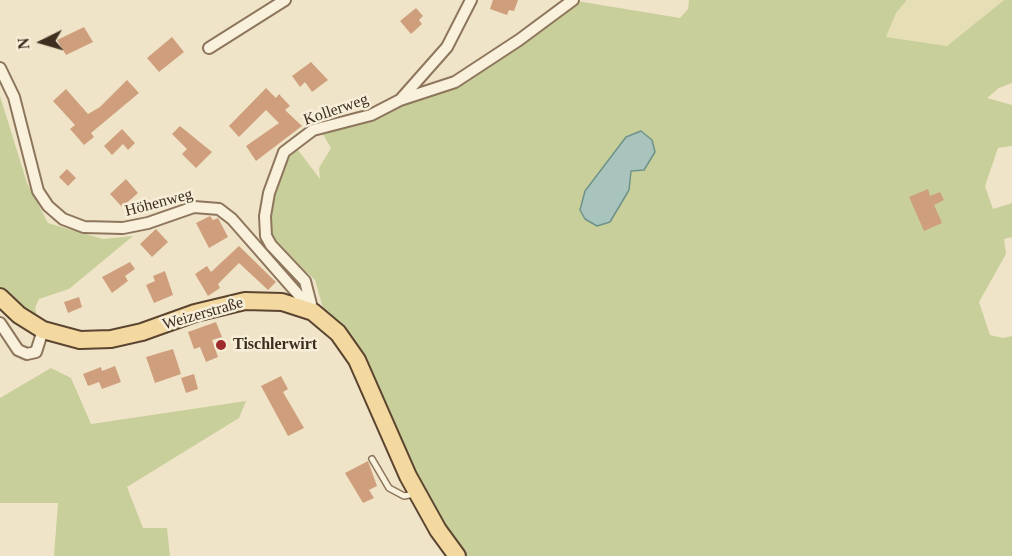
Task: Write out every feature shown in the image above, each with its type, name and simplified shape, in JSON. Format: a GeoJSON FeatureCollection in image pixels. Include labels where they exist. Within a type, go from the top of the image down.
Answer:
{"type":"FeatureCollection","features":[{"type":"Feature","properties":{"kind":"main road","name":"Weizerstraße"},"geometry":{"type":"LineString","coordinates":[[0,297],[19,315],[43,330],[80,340],[111,339],[142,332],[221,306],[263,299],[302,307],[313,312],[338,333],[357,360],[417,493],[457,556]]}},
{"type":"Feature","properties":{"kind":"street"},"geometry":{"type":"LineString","coordinates":[[209,48],[285,0]]}},
{"type":"Feature","properties":{"kind":"street","name":"Kollerweg"},"geometry":{"type":"LineString","coordinates":[[400,100],[447,47],[471,0]]}},
{"type":"Feature","properties":{"kind":"street","name":"Kollerweg"},"geometry":{"type":"LineString","coordinates":[[313,312],[309,287],[305,280],[274,249],[266,236],[266,207],[280,160],[290,146],[309,132],[371,115],[400,100],[442,87],[466,76],[573,0]]}},
{"type":"Feature","properties":{"kind":"street","name":"Höhenweg"},"geometry":{"type":"LineString","coordinates":[[0,68],[14,97],[38,191],[48,206],[63,219],[84,227],[123,228],[148,224],[194,207],[219,209],[232,219],[313,312]]}},
{"type":"Feature","properties":{"kind":"street"},"geometry":{"type":"LineString","coordinates":[[0,323],[18,350],[27,354],[36,352],[43,330]]}},
{"type":"Feature","properties":{"kind":"lane"},"geometry":{"type":"LineString","coordinates":[[372,459],[389,488],[404,496],[417,493]]}},
{"type":"Feature","properties":{"kind":"shaded area"},"geometry":{"type":"Polygon","coordinates":[[[907,0],[1004,0],[947,46],[886,37],[896,13],[907,0]]]}},
{"type":"Feature","properties":{"kind":"green space"},"geometry":{"type":"Polygon","coordinates":[[[689,0],[907,0],[896,13],[886,37],[947,46],[1004,0],[1012,0],[1012,83],[999,88],[987,98],[1012,105],[1012,146],[998,148],[985,186],[993,209],[1012,203],[1012,237],[1004,239],[1006,254],[979,302],[990,335],[1003,338],[1012,336],[1012,556],[466,556],[455,543],[414,472],[373,375],[324,312],[315,280],[271,238],[270,207],[283,161],[295,146],[320,179],[319,168],[331,148],[321,131],[442,91],[577,1],[680,18],[688,9],[689,0]],[[601,171],[585,191],[597,226],[610,221],[629,190],[631,171],[601,171]]]}},
{"type":"Feature","properties":{"kind":"green space"},"geometry":{"type":"Polygon","coordinates":[[[0,96],[27,183],[48,223],[103,239],[133,236],[69,289],[39,299],[35,308],[38,320],[9,298],[0,286],[0,96]]]}},
{"type":"Feature","properties":{"kind":"green space"},"geometry":{"type":"Polygon","coordinates":[[[51,368],[71,378],[91,424],[246,401],[239,418],[127,487],[143,528],[167,528],[170,556],[54,556],[58,503],[0,503],[0,398],[51,368]]]}},
{"type":"Feature","properties":{"kind":"water"},"geometry":{"type":"Polygon","coordinates":[[[641,131],[652,140],[655,152],[644,170],[631,171],[629,190],[610,222],[597,226],[585,219],[580,210],[585,191],[626,137],[641,131]]]}},
{"type":"Feature","properties":{"kind":"building"},"geometry":{"type":"Polygon","coordinates":[[[493,0],[518,0],[514,11],[509,10],[507,15],[490,9],[493,0]]]}},
{"type":"Feature","properties":{"kind":"building"},"geometry":{"type":"Polygon","coordinates":[[[416,8],[423,16],[419,20],[422,24],[411,34],[400,21],[416,8]]]}},
{"type":"Feature","properties":{"kind":"building"},"geometry":{"type":"Polygon","coordinates":[[[84,27],[93,42],[66,55],[57,40],[84,27]]]}},
{"type":"Feature","properties":{"kind":"building"},"geometry":{"type":"Polygon","coordinates":[[[172,37],[184,52],[159,72],[147,58],[172,37]]]}},
{"type":"Feature","properties":{"kind":"building"},"geometry":{"type":"Polygon","coordinates":[[[311,62],[328,80],[312,92],[305,82],[300,87],[292,76],[311,62]]]}},
{"type":"Feature","properties":{"kind":"building"},"geometry":{"type":"Polygon","coordinates":[[[127,80],[139,93],[91,133],[94,137],[84,145],[70,129],[75,125],[53,101],[66,89],[88,114],[100,107],[127,80]]]}},
{"type":"Feature","properties":{"kind":"building"},"geometry":{"type":"Polygon","coordinates":[[[266,88],[276,98],[279,94],[290,106],[285,110],[302,126],[256,161],[246,146],[279,123],[266,110],[239,137],[229,126],[266,88]]]}},
{"type":"Feature","properties":{"kind":"building"},"geometry":{"type":"Polygon","coordinates":[[[180,126],[212,152],[196,168],[182,154],[187,149],[172,134],[180,126]]]}},
{"type":"Feature","properties":{"kind":"building"},"geometry":{"type":"Polygon","coordinates":[[[122,129],[135,143],[128,150],[123,144],[112,155],[104,146],[122,129]]]}},
{"type":"Feature","properties":{"kind":"building"},"geometry":{"type":"Polygon","coordinates":[[[67,169],[76,178],[68,186],[59,177],[67,169]]]}},
{"type":"Feature","properties":{"kind":"building"},"geometry":{"type":"Polygon","coordinates":[[[126,179],[138,193],[122,207],[110,194],[126,179]]]}},
{"type":"Feature","properties":{"kind":"building"},"geometry":{"type":"Polygon","coordinates":[[[928,189],[930,196],[940,192],[944,200],[934,205],[942,223],[924,231],[909,197],[928,189]]]}},
{"type":"Feature","properties":{"kind":"building"},"geometry":{"type":"Polygon","coordinates":[[[210,216],[213,220],[218,218],[228,237],[209,248],[196,223],[210,216]]]}},
{"type":"Feature","properties":{"kind":"building"},"geometry":{"type":"Polygon","coordinates":[[[156,229],[168,242],[152,257],[140,244],[156,229]]]}},
{"type":"Feature","properties":{"kind":"building"},"geometry":{"type":"Polygon","coordinates":[[[239,246],[276,282],[268,290],[239,263],[218,284],[220,288],[208,296],[195,274],[207,266],[211,272],[239,246]]]}},
{"type":"Feature","properties":{"kind":"building"},"geometry":{"type":"Polygon","coordinates":[[[130,262],[135,269],[125,276],[128,281],[112,293],[102,277],[130,262]]]}},
{"type":"Feature","properties":{"kind":"building"},"geometry":{"type":"Polygon","coordinates":[[[165,271],[173,295],[154,303],[146,285],[155,281],[153,276],[165,271]]]}},
{"type":"Feature","properties":{"kind":"building"},"geometry":{"type":"Polygon","coordinates":[[[79,297],[82,307],[68,313],[64,302],[79,297]]]}},
{"type":"Feature","properties":{"kind":"building"},"geometry":{"type":"Polygon","coordinates":[[[216,322],[222,337],[212,340],[218,357],[206,362],[200,347],[194,349],[188,332],[216,322]]]}},
{"type":"Feature","properties":{"kind":"building"},"geometry":{"type":"Polygon","coordinates":[[[173,349],[181,374],[155,383],[146,357],[173,349]]]}},
{"type":"Feature","properties":{"kind":"building"},"geometry":{"type":"Polygon","coordinates":[[[115,366],[121,382],[102,389],[99,382],[88,386],[83,374],[101,367],[102,371],[115,366]]]}},
{"type":"Feature","properties":{"kind":"building"},"geometry":{"type":"Polygon","coordinates":[[[194,374],[198,389],[186,393],[181,378],[194,374]]]}},
{"type":"Feature","properties":{"kind":"building"},"geometry":{"type":"Polygon","coordinates":[[[281,376],[288,389],[283,392],[304,428],[288,436],[261,386],[281,376]]]}},
{"type":"Feature","properties":{"kind":"building"},"geometry":{"type":"Polygon","coordinates":[[[368,461],[377,486],[369,490],[374,498],[363,503],[345,473],[368,461]]]}},
{"type":"Feature","properties":{"kind":"place","name":"Tischlerwirt"},"geometry":{"type":"Point","coordinates":[221,345]}}]}
